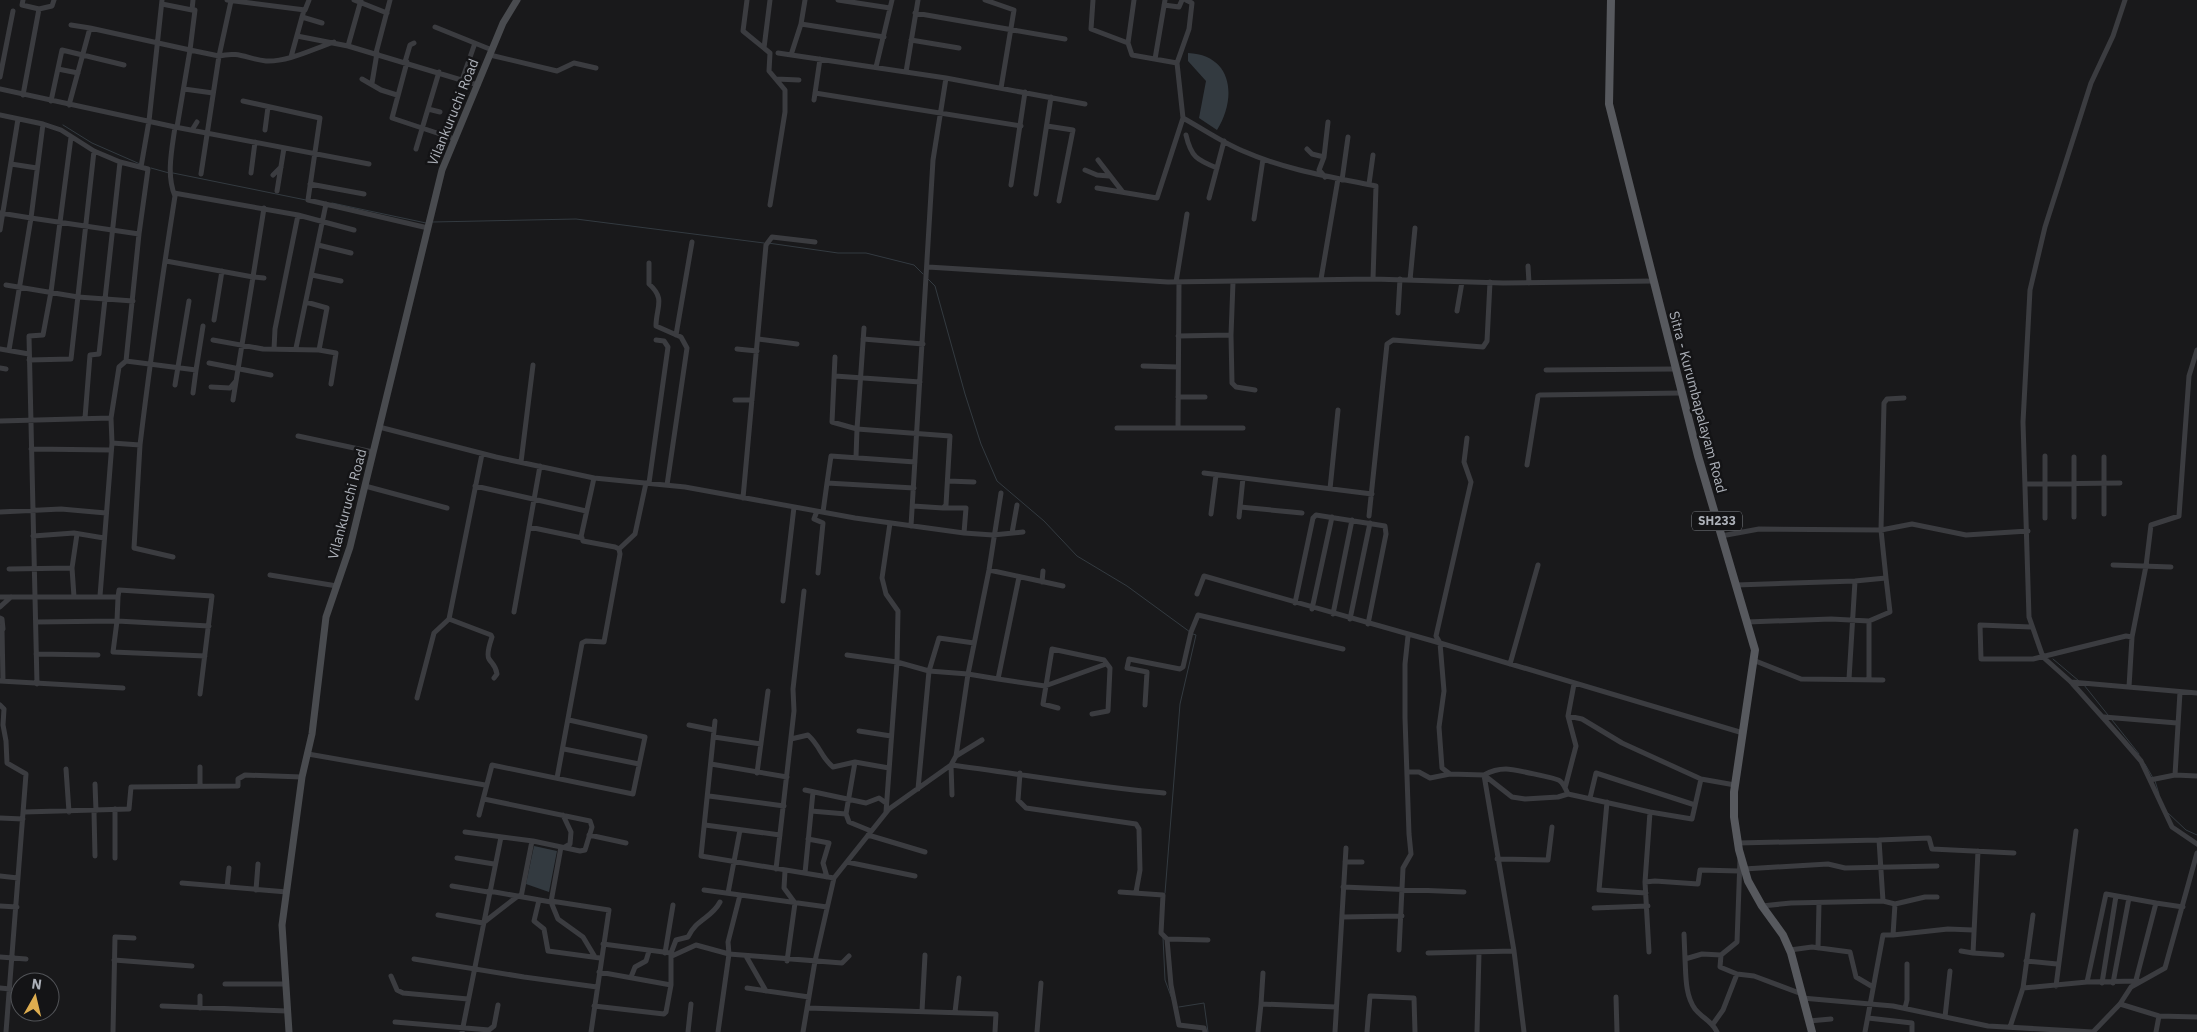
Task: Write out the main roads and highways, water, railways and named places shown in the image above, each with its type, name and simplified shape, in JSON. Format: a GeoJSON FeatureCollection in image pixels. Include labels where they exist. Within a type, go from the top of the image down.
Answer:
{"type":"FeatureCollection","features":[{"type":"Feature","properties":{"kind":"main road","name":"Sitra - Kurumbapalayam Road"},"geometry":{"type":"LineString","coordinates":[[1611,0],[1609,104],[1682,394],[1755,650],[1735,786],[1734,817],[1742,870],[1762,906],[1783,935],[1790,950],[1812,1032]]}},
{"type":"Feature","properties":{"kind":"waterway"},"geometry":{"type":"LineString","coordinates":[[63,125],[92,143],[140,164]]}},
{"type":"Feature","properties":{"kind":"waterway"},"geometry":{"type":"LineString","coordinates":[[151,168],[169,173]]}},
{"type":"Feature","properties":{"kind":"waterway"},"geometry":{"type":"LineString","coordinates":[[173,173],[306,200]]}},
{"type":"Feature","properties":{"kind":"waterway"},"geometry":{"type":"LineString","coordinates":[[332,203],[426,223]]}},
{"type":"Feature","properties":{"kind":"waterway"},"geometry":{"type":"LineString","coordinates":[[433,222],[576,219],[764,243]]}},
{"type":"Feature","properties":{"kind":"waterway"},"geometry":{"type":"LineString","coordinates":[[768,243],[838,253],[866,253],[914,265],[923,274]]}},
{"type":"Feature","properties":{"kind":"waterway"},"geometry":{"type":"LineString","coordinates":[[928,279],[935,286],[965,394],[981,444],[997,481],[1044,521],[1077,556],[1127,586],[1190,632]]}},
{"type":"Feature","properties":{"kind":"waterway"},"geometry":{"type":"LineString","coordinates":[[1165,893],[1180,704],[1196,635],[1193,634]]}},
{"type":"Feature","properties":{"kind":"waterway"},"geometry":{"type":"LineString","coordinates":[[2053,659],[2079,681]]}},
{"type":"Feature","properties":{"kind":"waterway"},"geometry":{"type":"LineString","coordinates":[[2084,685],[2108,715]]}},
{"type":"Feature","properties":{"kind":"waterway"},"geometry":{"type":"LineString","coordinates":[[2112,720],[2139,754]]}},
{"type":"Feature","properties":{"kind":"waterway"},"geometry":{"type":"LineString","coordinates":[[2145,764],[2153,778]]}},
{"type":"Feature","properties":{"kind":"waterway"},"geometry":{"type":"LineString","coordinates":[[2155,781],[2159,794]]}},
{"type":"Feature","properties":{"kind":"waterway"},"geometry":{"type":"LineString","coordinates":[[2168,813],[2186,830],[2197,835]]}},
{"type":"Feature","properties":{"kind":"waterway"},"geometry":{"type":"LineString","coordinates":[[1163,937],[1165,980],[1175,1007]]}},
{"type":"Feature","properties":{"kind":"waterway"},"geometry":{"type":"LineString","coordinates":[[1179,1007],[1204,1003],[1208,1032]]}}]}
